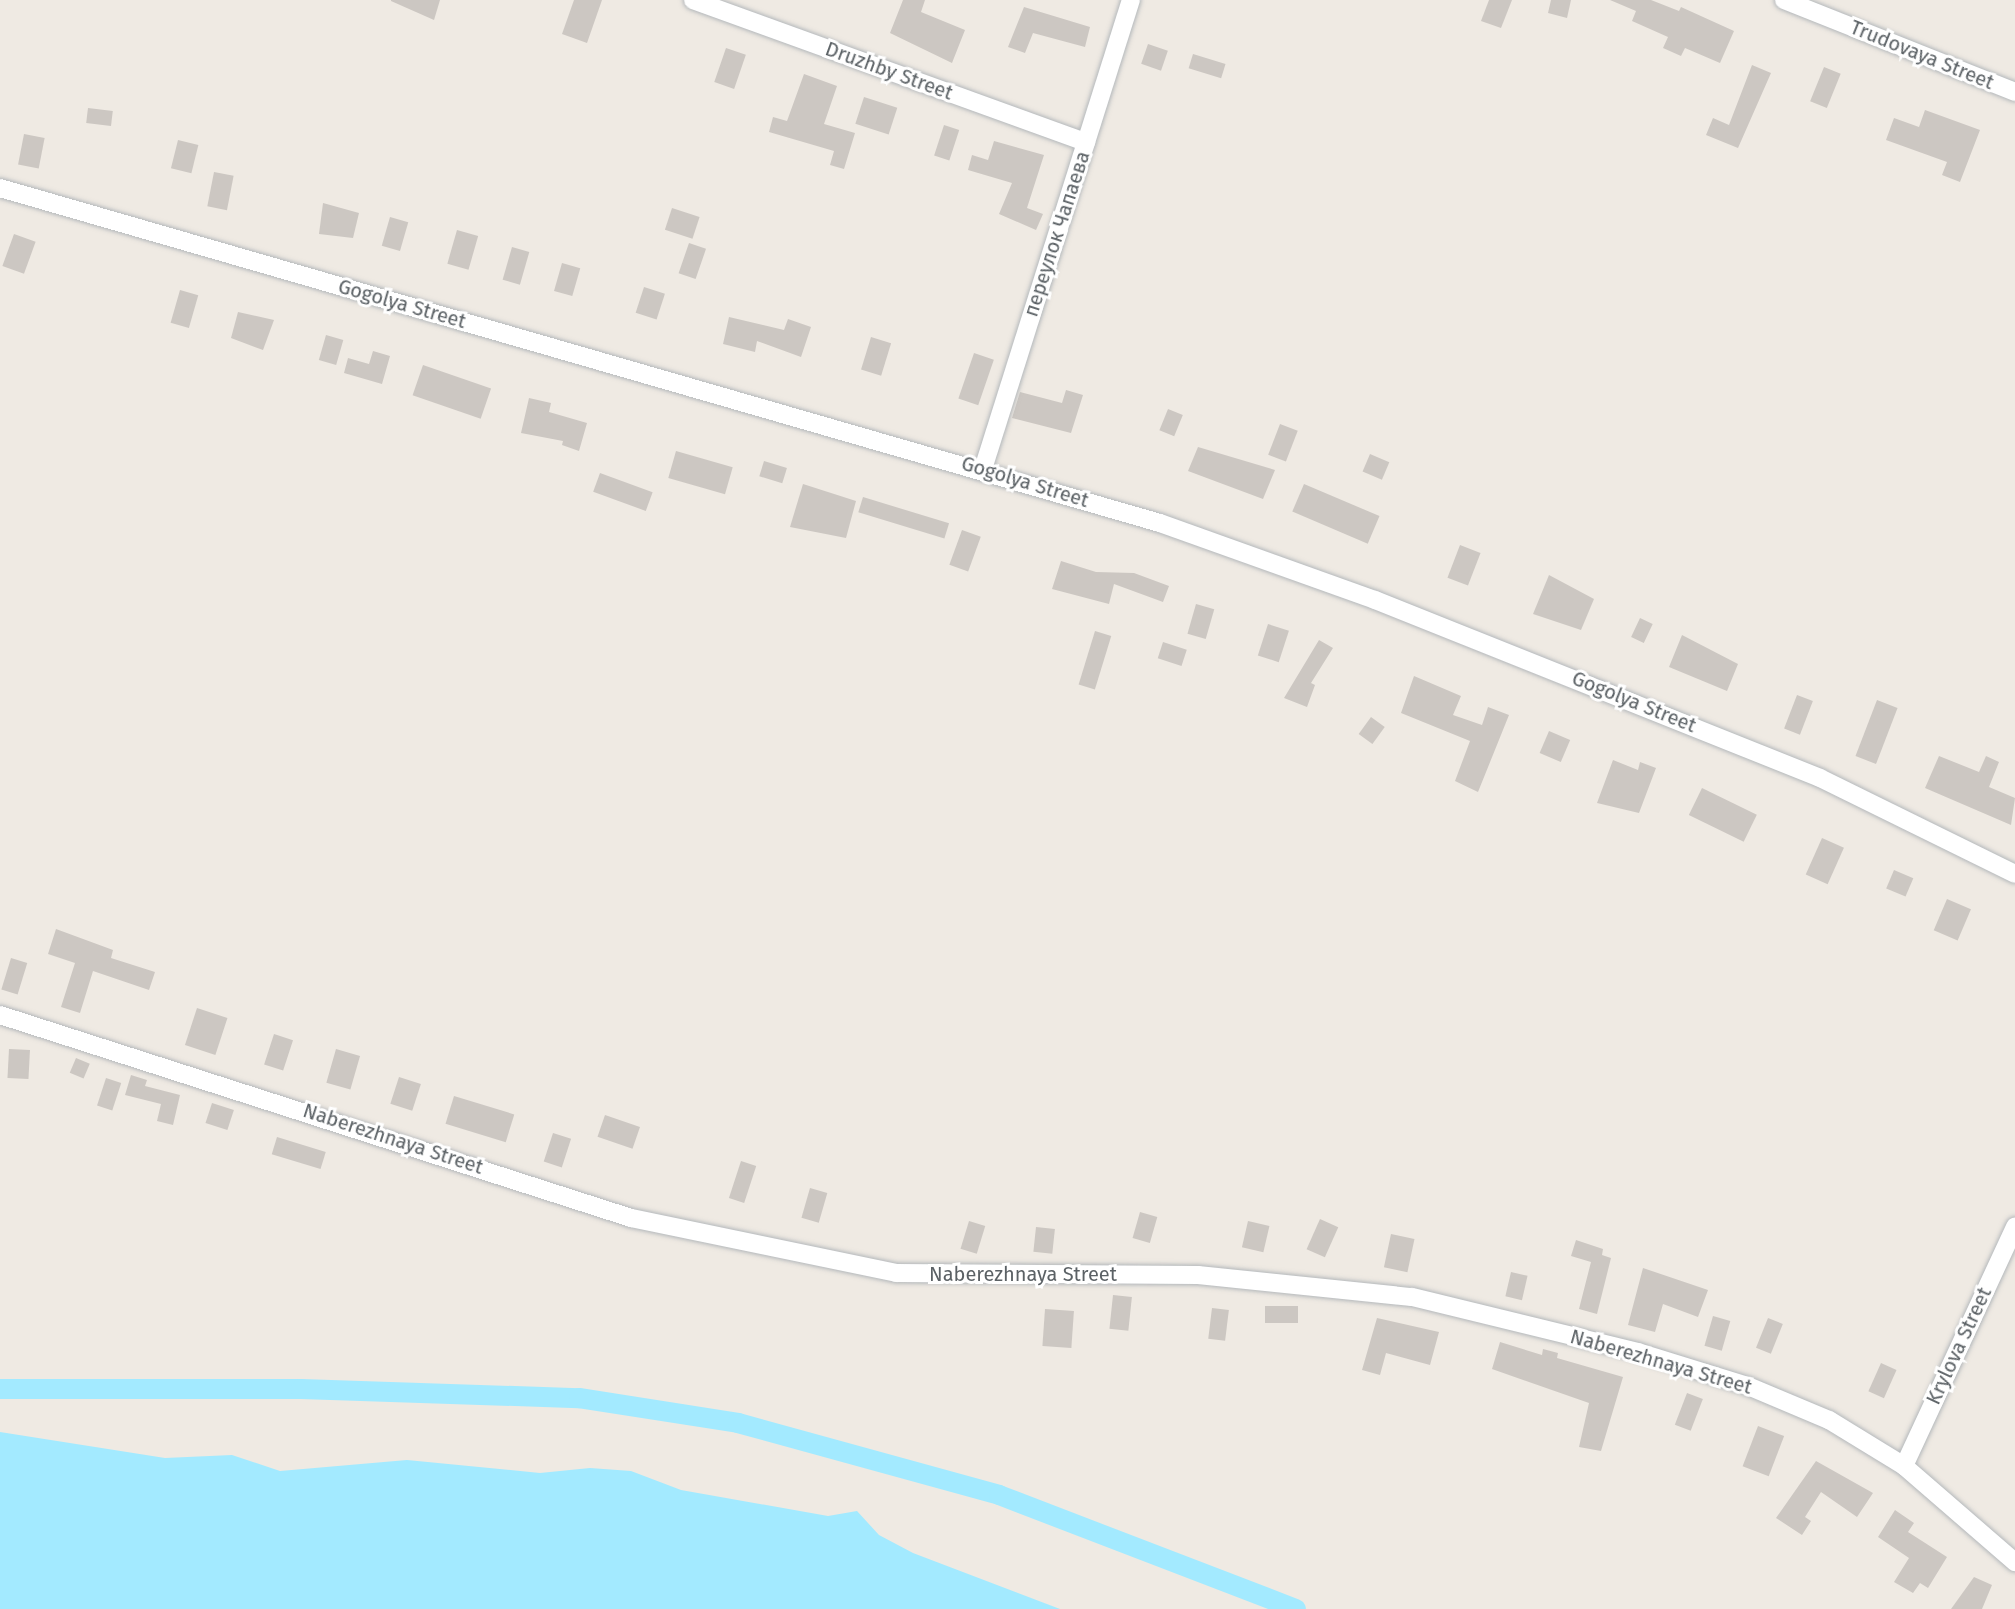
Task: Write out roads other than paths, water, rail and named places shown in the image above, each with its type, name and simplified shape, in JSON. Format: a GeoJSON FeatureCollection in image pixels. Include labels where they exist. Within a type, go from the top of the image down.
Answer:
{"type":"FeatureCollection","features":[{"type":"Feature","properties":{"kind":"street","name":"Druzhby Street"},"geometry":{"type":"LineString","coordinates":[[693,0],[1086,142]]}},
{"type":"Feature","properties":{"kind":"street","name":"переулок Чапаева"},"geometry":{"type":"LineString","coordinates":[[983,469],[1131,0]]}},
{"type":"Feature","properties":{"kind":"street","name":"Trudovaya Street"},"geometry":{"type":"LineString","coordinates":[[1784,0],[2015,92]]}},
{"type":"Feature","properties":{"kind":"street","name":"Gogolya Street"},"geometry":{"type":"LineString","coordinates":[[0,188],[983,469],[1160,523],[1582,681],[1820,778],[2015,874]]}},
{"type":"Feature","properties":{"kind":"street","name":"Naberezhnaya Street"},"geometry":{"type":"LineString","coordinates":[[0,1015],[631,1218],[896,1273],[1198,1275],[1412,1297],[1638,1352],[1748,1386],[1829,1420],[1904,1466],[2015,1562]]}},
{"type":"Feature","properties":{"kind":"street","name":"Krylova Street"},"geometry":{"type":"LineString","coordinates":[[1904,1466],[2015,1227]]}},
{"type":"Feature","properties":{"kind":"water"},"geometry":{"type":"Polygon","coordinates":[[[0,1432],[165,1458],[232,1455],[280,1471],[407,1460],[540,1473],[590,1468],[631,1471],[681,1490],[828,1516],[857,1511],[879,1535],[913,1553],[1060,1609],[0,1609],[0,1432]]]}},
{"type":"Feature","properties":{"kind":"waterway"},"geometry":{"type":"LineString","coordinates":[[0,1389],[301,1389],[579,1398],[738,1423],[999,1495],[1296,1609]]}}]}
